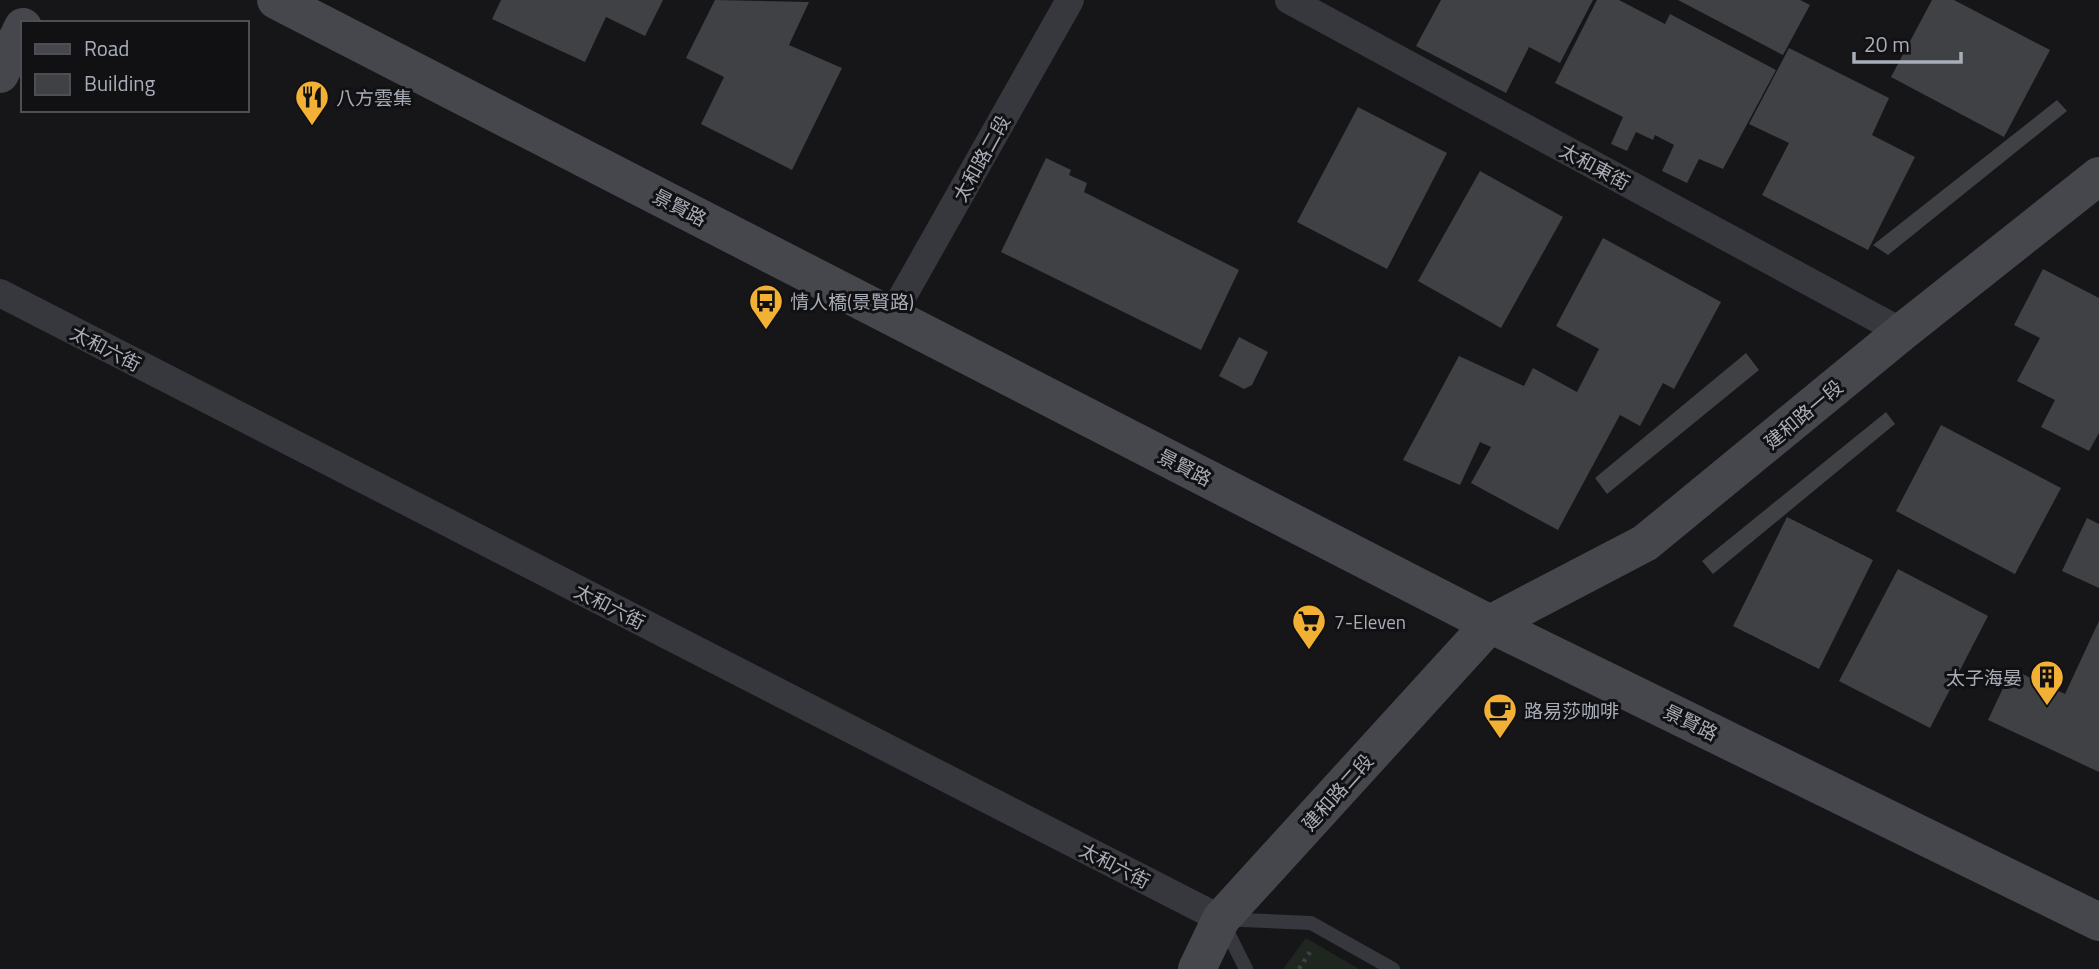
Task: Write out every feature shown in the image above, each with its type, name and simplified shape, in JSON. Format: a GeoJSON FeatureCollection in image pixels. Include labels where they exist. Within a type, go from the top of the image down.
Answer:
{"type":"FeatureCollection","features":[{"type":"Feature","properties":{"kind":"street"},"geometry":{"type":"LineString","coordinates":[[26,21],[36,0]]}},
{"type":"Feature","properties":{"kind":"street","name":"景賢路"},"geometry":{"type":"LineString","coordinates":[[276,0],[1490,624],[2099,922]]}},
{"type":"Feature","properties":{"kind":"street","name":"太和路二段"},"geometry":{"type":"LineString","coordinates":[[892,315],[1070,0]]}},
{"type":"Feature","properties":{"kind":"street","name":"太和東街"},"geometry":{"type":"LineString","coordinates":[[1289,0],[1902,332]]}},
{"type":"Feature","properties":{"kind":"street"},"geometry":{"type":"LineString","coordinates":[[0,74],[21,31]]}},
{"type":"Feature","properties":{"kind":"street","name":"建和路一段"},"geometry":{"type":"LineString","coordinates":[[1490,624],[1644,543],[1902,332],[2099,176]]}},
{"type":"Feature","properties":{"kind":"street","name":"太和六街"},"geometry":{"type":"LineString","coordinates":[[0,293],[1221,919]]}},
{"type":"Feature","properties":{"kind":"street","name":"建和路二段"},"geometry":{"type":"LineString","coordinates":[[1197,969],[1221,919],[1490,624]]}},
{"type":"Feature","properties":{"kind":"lane"},"geometry":{"type":"LineString","coordinates":[[1221,919],[1246,969]]}},
{"type":"Feature","properties":{"kind":"lane","name":"太和六街"},"geometry":{"type":"LineString","coordinates":[[1221,919],[1311,923],[1393,969]]}},
{"type":"Feature","properties":{"kind":"path"},"geometry":{"type":"LineString","coordinates":[[1300,969],[1316,944]]}},
{"type":"Feature","properties":{"kind":"shaded area"},"geometry":{"type":"Polygon","coordinates":[[[1306,938],[1359,969],[1283,969],[1306,938]]]}},
{"type":"Feature","properties":{"kind":"building"},"geometry":{"type":"Polygon","coordinates":[[[501,0],[663,0],[645,36],[606,17],[585,62],[492,19],[501,0]]]}},
{"type":"Feature","properties":{"kind":"building"},"geometry":{"type":"Polygon","coordinates":[[[715,0],[809,2],[789,45],[842,68],[792,170],[701,124],[724,77],[686,58],[715,0]]]}},
{"type":"Feature","properties":{"kind":"building"},"geometry":{"type":"Polygon","coordinates":[[[1441,0],[1593,0],[1560,63],[1529,47],[1506,93],[1416,46],[1441,0]]]}},
{"type":"Feature","properties":{"kind":"building"},"geometry":{"type":"Polygon","coordinates":[[[1597,0],[1619,0],[1665,24],[1670,14],[1776,70],[1723,169],[1699,159],[1687,183],[1662,171],[1674,145],[1655,135],[1653,140],[1636,132],[1627,151],[1611,144],[1623,117],[1555,83],[1597,0]]]}},
{"type":"Feature","properties":{"kind":"building"},"geometry":{"type":"Polygon","coordinates":[[[1678,0],[1800,0],[1810,5],[1783,55],[1678,0]]]}},
{"type":"Feature","properties":{"kind":"building"},"geometry":{"type":"Polygon","coordinates":[[[1932,0],[1954,0],[2050,50],[2004,137],[1891,77],[1932,0]]]}},
{"type":"Feature","properties":{"kind":"building"},"geometry":{"type":"Polygon","coordinates":[[[1789,48],[1889,98],[1872,135],[1915,157],[1868,250],[1762,195],[1789,143],[1749,124],[1789,48]]]}},
{"type":"Feature","properties":{"kind":"building"},"geometry":{"type":"Polygon","coordinates":[[[2057,100],[2067,111],[1888,255],[1873,245],[2057,100]]]}},
{"type":"Feature","properties":{"kind":"building"},"geometry":{"type":"Polygon","coordinates":[[[1358,107],[1447,153],[1387,269],[1297,222],[1358,107]]]}},
{"type":"Feature","properties":{"kind":"building"},"geometry":{"type":"Polygon","coordinates":[[[1046,158],[1071,170],[1069,175],[1087,183],[1084,192],[1239,270],[1201,350],[1001,252],[1046,158]]]}},
{"type":"Feature","properties":{"kind":"building"},"geometry":{"type":"Polygon","coordinates":[[[1480,171],[1563,217],[1501,328],[1418,281],[1480,171]]]}},
{"type":"Feature","properties":{"kind":"building"},"geometry":{"type":"Polygon","coordinates":[[[1603,238],[1721,302],[1674,389],[1663,383],[1640,426],[1620,415],[1558,530],[1471,483],[1491,447],[1480,442],[1460,485],[1403,460],[1459,356],[1524,386],[1533,368],[1577,392],[1599,349],[1556,326],[1603,238]]]}},
{"type":"Feature","properties":{"kind":"building"},"geometry":{"type":"Polygon","coordinates":[[[2043,269],[2099,298],[2099,433],[2089,451],[2041,427],[2055,400],[2017,381],[2040,338],[2014,325],[2043,269]]]}},
{"type":"Feature","properties":{"kind":"building"},"geometry":{"type":"Polygon","coordinates":[[[1239,337],[1268,352],[1252,385],[1244,389],[1219,376],[1239,337]]]}},
{"type":"Feature","properties":{"kind":"building"},"geometry":{"type":"Polygon","coordinates":[[[1746,353],[1759,370],[1607,494],[1595,478],[1746,353]]]}},
{"type":"Feature","properties":{"kind":"building"},"geometry":{"type":"Polygon","coordinates":[[[1886,412],[1895,424],[1713,574],[1702,561],[1886,412]]]}},
{"type":"Feature","properties":{"kind":"building"},"geometry":{"type":"Polygon","coordinates":[[[1941,425],[2061,488],[2015,574],[1896,511],[1941,425]]]}},
{"type":"Feature","properties":{"kind":"building"},"geometry":{"type":"Polygon","coordinates":[[[1787,517],[1873,560],[1819,669],[1733,626],[1787,517]]]}},
{"type":"Feature","properties":{"kind":"building"},"geometry":{"type":"Polygon","coordinates":[[[2087,518],[2099,524],[2099,588],[2062,571],[2087,518]]]}},
{"type":"Feature","properties":{"kind":"building"},"geometry":{"type":"Polygon","coordinates":[[[1898,569],[1988,616],[1930,728],[1839,681],[1898,569]]]}},
{"type":"Feature","properties":{"kind":"building","name":"太子海晏"},"geometry":{"type":"Polygon","coordinates":[[[2099,621],[2099,772],[1988,720],[2012,669],[2065,694],[2099,621]]]}},
{"type":"Feature","properties":{"kind":"place","name":"八方雲集"},"geometry":{"type":"Point","coordinates":[312,127]}},
{"type":"Feature","properties":{"kind":"place","name":"情人橋(景賢路)"},"geometry":{"type":"Point","coordinates":[766,331]}},
{"type":"Feature","properties":{"kind":"place","name":"7-Eleven"},"geometry":{"type":"Point","coordinates":[1309,651]}},
{"type":"Feature","properties":{"kind":"place","name":"太子海晏"},"geometry":{"type":"Point","coordinates":[2047,707]}},
{"type":"Feature","properties":{"kind":"place","name":"路易莎咖啡"},"geometry":{"type":"Point","coordinates":[1500,740]}}]}
